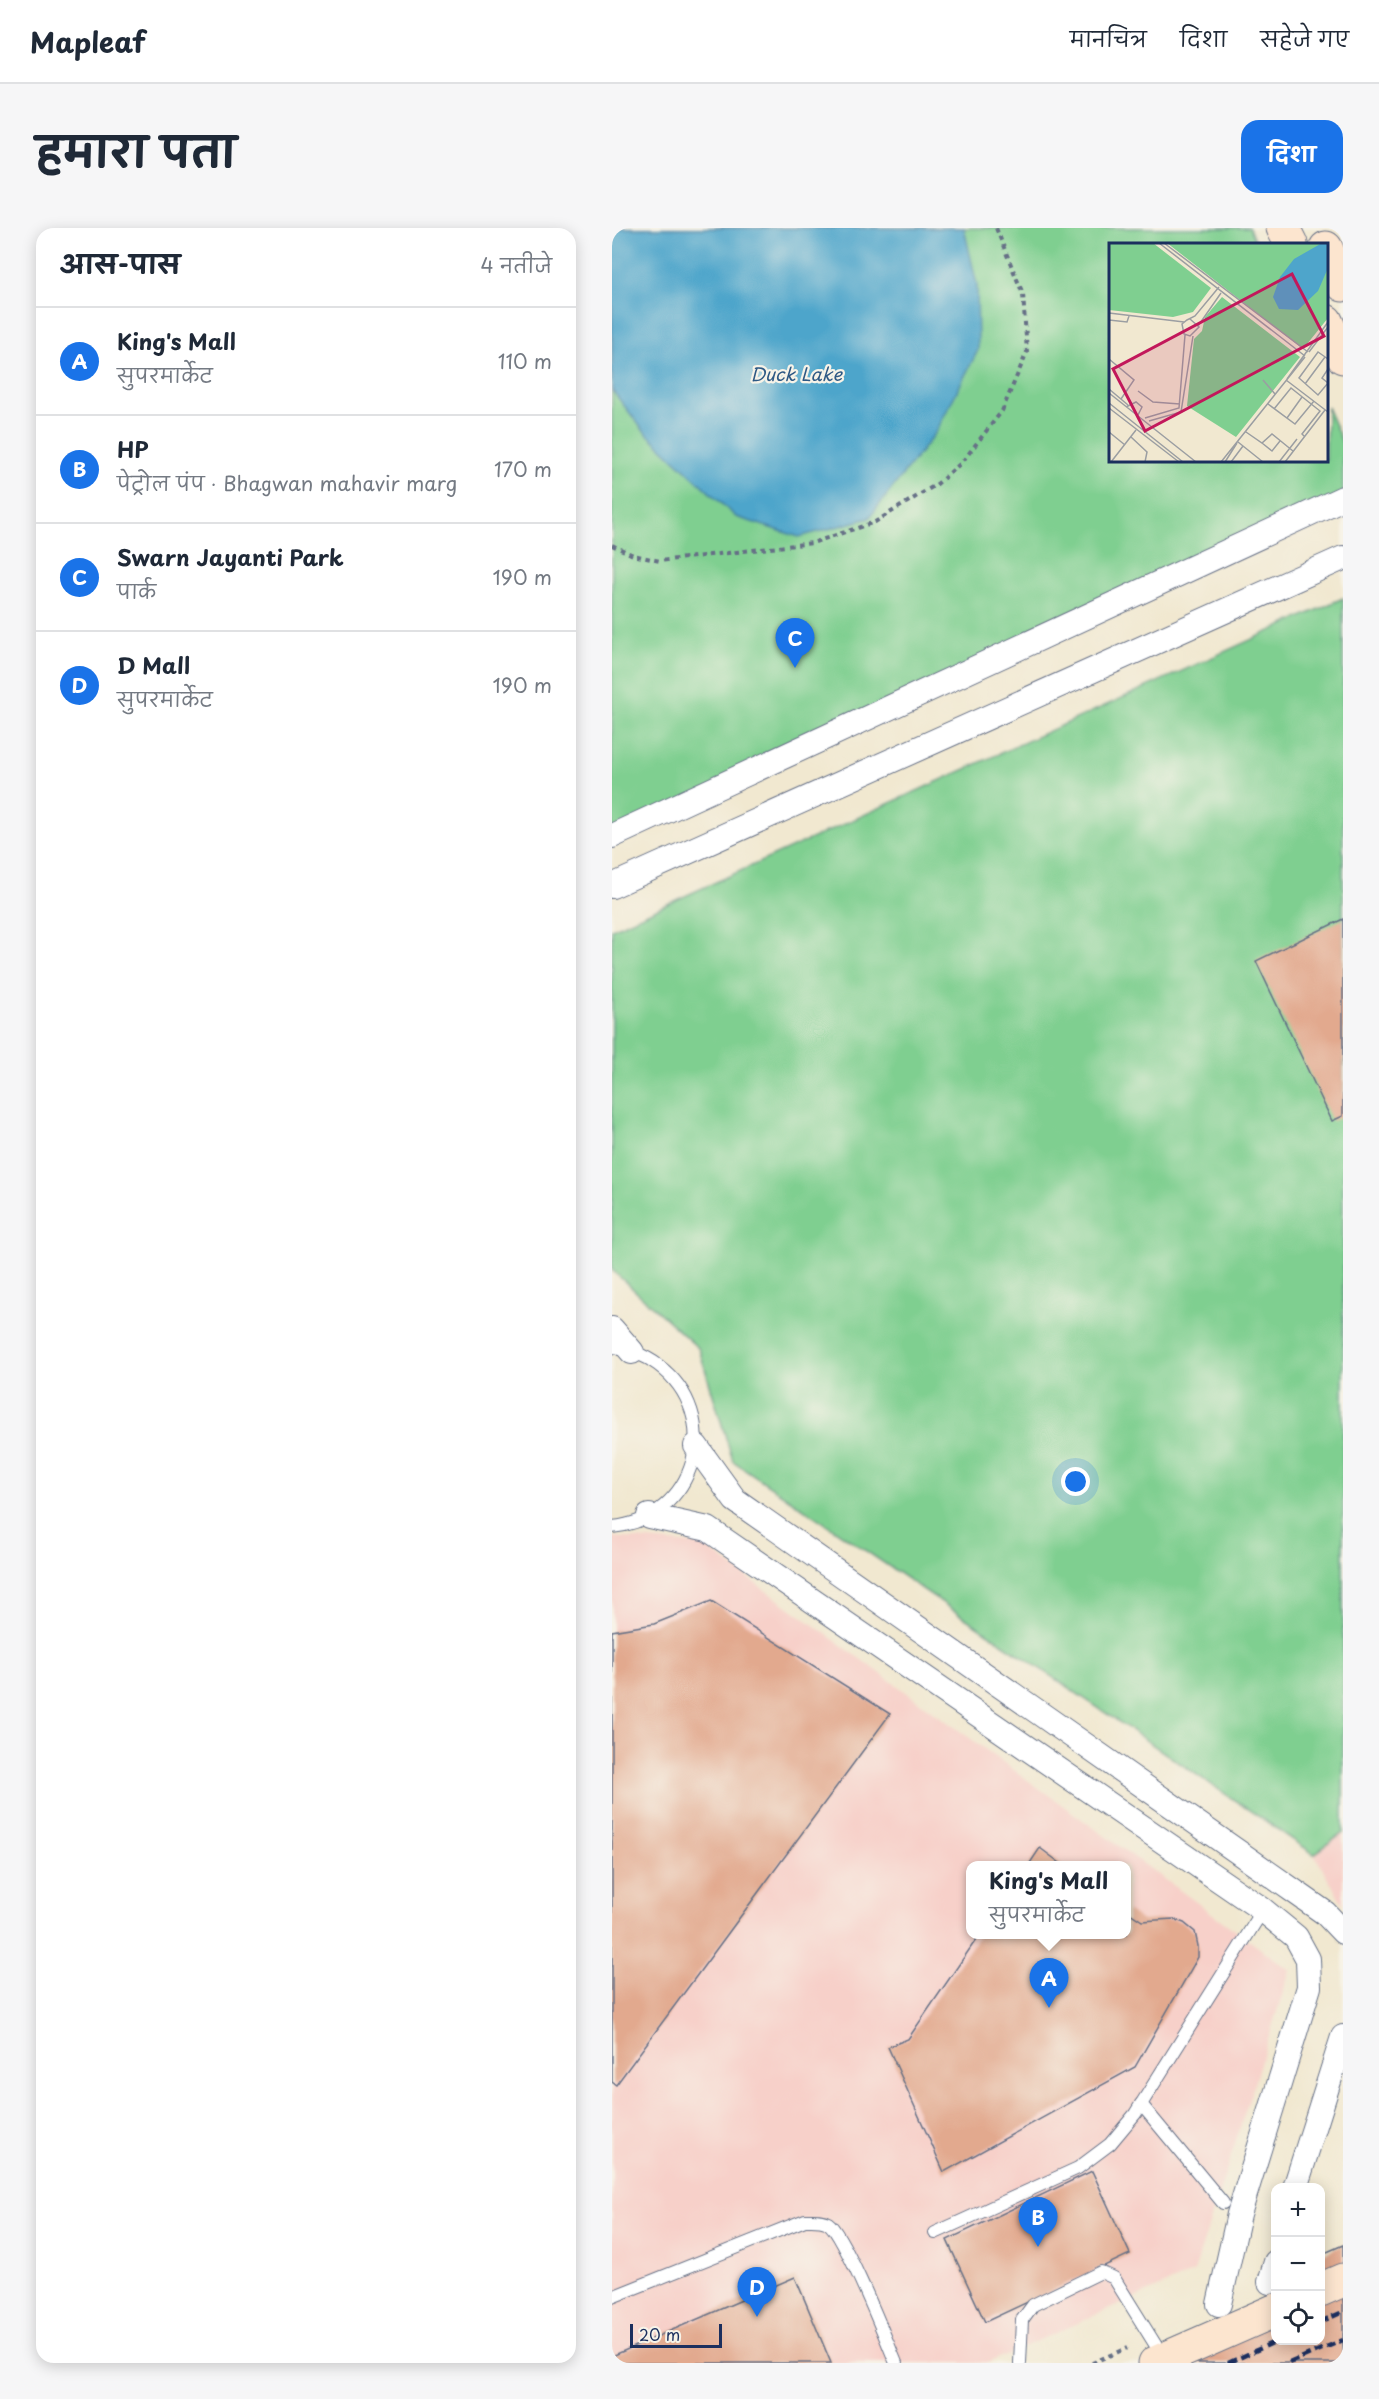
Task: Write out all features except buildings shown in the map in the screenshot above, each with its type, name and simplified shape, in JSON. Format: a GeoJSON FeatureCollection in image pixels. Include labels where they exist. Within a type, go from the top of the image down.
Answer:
{"type":"FeatureCollection","features":[{"type":"Feature","properties":{"kind":"main road"},"geometry":{"type":"LineString","coordinates":[[1283,228],[1290,243]]}},
{"type":"Feature","properties":{"kind":"main road"},"geometry":{"type":"LineString","coordinates":[[1317,228],[1324,243]]}},
{"type":"Feature","properties":{"kind":"main road"},"geometry":{"type":"LineString","coordinates":[[1328,251],[1343,285]]}},
{"type":"Feature","properties":{"kind":"main road"},"geometry":{"type":"LineString","coordinates":[[1328,325],[1343,357]]}},
{"type":"Feature","properties":{"kind":"main road"},"geometry":{"type":"LineString","coordinates":[[1325,2288],[1343,2280]]}},
{"type":"Feature","properties":{"kind":"main road"},"geometry":{"type":"LineString","coordinates":[[1160,2361],[1271,2286]]}},
{"type":"Feature","properties":{"kind":"street"},"geometry":{"type":"LineString","coordinates":[[612,836],[1343,498]]}},
{"type":"Feature","properties":{"kind":"street"},"geometry":{"type":"LineString","coordinates":[[612,886],[1343,558]]}},
{"type":"Feature","properties":{"kind":"street"},"geometry":{"type":"LineString","coordinates":[[612,1329],[622,1350]]}},
{"type":"Feature","properties":{"kind":"street"},"geometry":{"type":"LineString","coordinates":[[696,1446],[735,1500],[1325,1913],[1343,1932]]}},
{"type":"Feature","properties":{"kind":"street"},"geometry":{"type":"LineString","coordinates":[[649,1516],[708,1529],[1263,1910],[1296,1937],[1308,1959],[1309,1987],[1239,2214],[1219,2304]]}},
{"type":"Feature","properties":{"kind":"street"},"geometry":{"type":"LineString","coordinates":[[1296,2183],[1343,2037]]}},
{"type":"Feature","properties":{"kind":"lane"},"geometry":{"type":"LineString","coordinates":[[612,1527],[633,1525],[663,1509],[686,1480],[696,1446],[693,1410],[674,1377],[647,1356],[622,1350]]}},
{"type":"Feature","properties":{"kind":"lane"},"geometry":{"type":"LineString","coordinates":[[935,2233],[1078,2168],[1110,2145],[1141,2104],[1263,1910]]}},
{"type":"Feature","properties":{"kind":"lane"},"geometry":{"type":"LineString","coordinates":[[1141,2104],[1223,2203]]}},
{"type":"Feature","properties":{"kind":"lane"},"geometry":{"type":"LineString","coordinates":[[612,2297],[805,2220],[817,2220],[829,2224],[842,2242],[897,2363]]}},
{"type":"Feature","properties":{"kind":"lane"},"geometry":{"type":"LineString","coordinates":[[1020,2363],[1022,2320],[1033,2305],[1101,2272],[1114,2278],[1160,2361]]}},
{"type":"Feature","properties":{"kind":"path"},"geometry":{"type":"LineString","coordinates":[[612,545],[633,555],[660,561],[812,543],[876,522],[937,484],[962,462],[1002,411],[1027,352],[1023,294],[996,228]]}},
{"type":"Feature","properties":{"kind":"shaded area"},"geometry":{"type":"Polygon","coordinates":[[[612,1537],[703,1545],[1290,1970],[1194,2272],[987,2363],[612,2363],[612,1537]]]}},
{"type":"Feature","properties":{"kind":"shaded area"},"geometry":{"type":"Polygon","coordinates":[[[1343,1833],[1343,1904],[1314,1854],[1343,1833]]]}},
{"type":"Feature","properties":{"kind":"green space"},"geometry":{"type":"Polygon","coordinates":[[[612,228],[1249,228],[1256,243],[1109,243],[1109,462],[1328,462],[1328,409],[1343,444],[1343,504],[612,833],[612,228]]]}},
{"type":"Feature","properties":{"kind":"green space"},"geometry":{"type":"Polygon","coordinates":[[[1343,598],[1343,1833],[1314,1854],[733,1461],[699,1349],[612,1270],[612,929],[1343,598]]]}},
{"type":"Feature","properties":{"kind":"water","name":"Duck Lake"},"geometry":{"type":"Polygon","coordinates":[[[612,228],[964,228],[977,285],[978,350],[936,432],[869,518],[799,537],[736,517],[643,430],[612,390],[612,228]]]}},
{"type":"Feature","properties":{"kind":"railway"},"geometry":{"type":"LineString","coordinates":[[1325,2320],[1343,2312]]}},
{"type":"Feature","properties":{"kind":"railway"},"geometry":{"type":"LineString","coordinates":[[1289,2363],[1343,2340]]}},
{"type":"Feature","properties":{"kind":"railway"},"geometry":{"type":"LineString","coordinates":[[1228,2363],[1271,2344]]}},
{"type":"Feature","properties":{"kind":"place","name":"Swarn Jayanti Park"},"geometry":{"type":"Point","coordinates":[795,668]}},
{"type":"Feature","properties":{"kind":"place","name":"King's Mall"},"geometry":{"type":"Point","coordinates":[1049,2008]}},
{"type":"Feature","properties":{"kind":"place","name":"HP"},"geometry":{"type":"Point","coordinates":[1038,2247]}},
{"type":"Feature","properties":{"kind":"place","name":"D Mall"},"geometry":{"type":"Point","coordinates":[757,2317]}}]}
